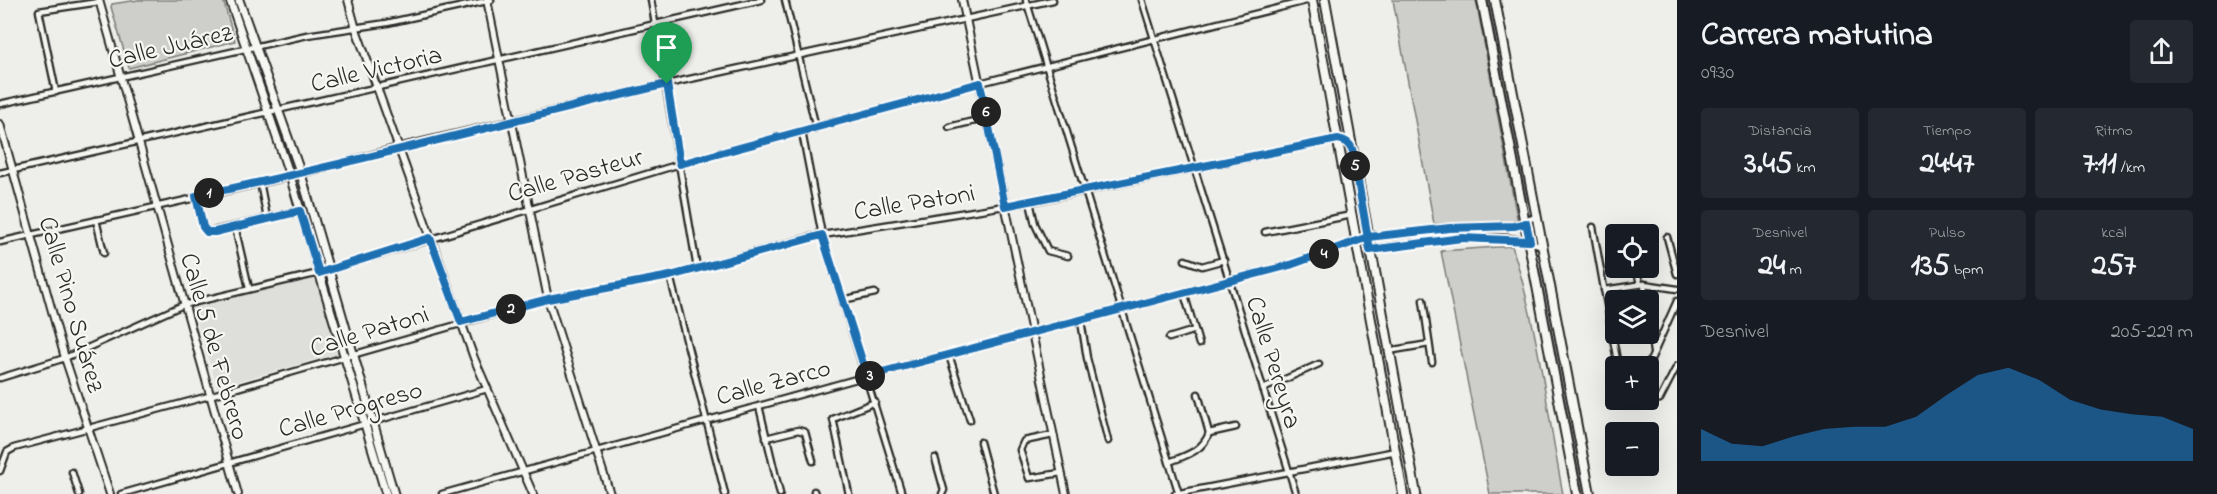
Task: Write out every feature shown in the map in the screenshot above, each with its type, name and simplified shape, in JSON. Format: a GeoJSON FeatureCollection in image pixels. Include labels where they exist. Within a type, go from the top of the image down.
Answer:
{"type":"FeatureCollection","features":[{"type":"Feature","properties":{"kind":"main road"},"geometry":{"type":"LineString","coordinates":[[230,0],[290,176],[386,494]]}},
{"type":"Feature","properties":{"kind":"main road"},"geometry":{"type":"LineString","coordinates":[[238,0],[301,174],[394,494]]}},
{"type":"Feature","properties":{"kind":"main road"},"geometry":{"type":"LineString","coordinates":[[1311,0],[1403,494]]}},
{"type":"Feature","properties":{"kind":"main road"},"geometry":{"type":"LineString","coordinates":[[1324,0],[1416,494]]}},
{"type":"Feature","properties":{"kind":"main road"},"geometry":{"type":"LineString","coordinates":[[1482,0],[1577,494]]}},
{"type":"Feature","properties":{"kind":"main road"},"geometry":{"type":"LineString","coordinates":[[1495,0],[1590,494]]}},
{"type":"Feature","properties":{"kind":"main road"},"geometry":{"type":"LineString","coordinates":[[1338,139],[1344,140],[1352,147]]}},
{"type":"Feature","properties":{"kind":"main road"},"geometry":{"type":"LineString","coordinates":[[1346,183],[1354,180],[1356,171]]}},
{"type":"Feature","properties":{"kind":"main road"},"geometry":{"type":"LineString","coordinates":[[1357,241],[1368,237]]}},
{"type":"Feature","properties":{"kind":"main road"},"geometry":{"type":"LineString","coordinates":[[1396,451],[1402,451],[1408,456]]}},
{"type":"Feature","properties":{"kind":"street"},"geometry":{"type":"LineString","coordinates":[[348,0],[356,29],[461,322],[487,389],[533,494]]}},
{"type":"Feature","properties":{"kind":"street","name":"Calle Juárez"},"geometry":{"type":"LineString","coordinates":[[0,104],[307,34],[356,29],[488,0]]}},
{"type":"Feature","properties":{"kind":"street"},"geometry":{"type":"LineString","coordinates":[[488,0],[548,299],[610,494]]}},
{"type":"Feature","properties":{"kind":"street"},"geometry":{"type":"LineString","coordinates":[[651,0],[697,268]]}},
{"type":"Feature","properties":{"kind":"street","name":"Calle Victoria"},"geometry":{"type":"LineString","coordinates":[[0,173],[378,89],[499,59],[761,0]]}},
{"type":"Feature","properties":{"kind":"street"},"geometry":{"type":"LineString","coordinates":[[785,0],[816,128]]}},
{"type":"Feature","properties":{"kind":"street"},"geometry":{"type":"LineString","coordinates":[[962,0],[1066,494]]}},
{"type":"Feature","properties":{"kind":"street"},"geometry":{"type":"LineString","coordinates":[[0,242],[301,174],[399,147],[667,84],[1027,3],[1053,0]]}},
{"type":"Feature","properties":{"kind":"street","name":"Calle Pereyra"},"geometry":{"type":"LineString","coordinates":[[1142,0],[1296,494]]}},
{"type":"Feature","properties":{"kind":"street","name":"Calle Pasteur"},"geometry":{"type":"LineString","coordinates":[[0,378],[65,357],[183,305],[319,273],[529,207],[680,164],[980,83],[1311,0]]}},
{"type":"Feature","properties":{"kind":"street"},"geometry":{"type":"LineString","coordinates":[[56,92],[39,11],[99,1]]}},
{"type":"Feature","properties":{"kind":"street","name":"Calle 5 de Febrero"},"geometry":{"type":"LineString","coordinates":[[99,1],[238,494]]}},
{"type":"Feature","properties":{"kind":"street"},"geometry":{"type":"LineString","coordinates":[[1027,3],[1087,191],[1178,494],[1396,451]]}},
{"type":"Feature","properties":{"kind":"street"},"geometry":{"type":"LineString","coordinates":[[949,128],[987,118]]}},
{"type":"Feature","properties":{"kind":"street","name":"Calle Pino Suárez"},"geometry":{"type":"LineString","coordinates":[[0,124],[65,357],[110,494]]}},
{"type":"Feature","properties":{"kind":"street"},"geometry":{"type":"LineString","coordinates":[[801,132],[822,235],[902,494]]}},
{"type":"Feature","properties":{"kind":"street","name":"Calle Patoni"},"geometry":{"type":"LineString","coordinates":[[0,471],[7,452],[14,448],[354,356],[461,322],[548,299],[670,276],[822,235],[1030,202],[1338,139]]}},
{"type":"Feature","properties":{"kind":"street"},"geometry":{"type":"LineString","coordinates":[[260,182],[267,218]]}},
{"type":"Feature","properties":{"kind":"street"},"geometry":{"type":"LineString","coordinates":[[196,196],[205,230],[215,232],[300,211]]}},
{"type":"Feature","properties":{"kind":"street"},"geometry":{"type":"LineString","coordinates":[[1030,202],[1035,224],[1048,251],[1068,256]]}},
{"type":"Feature","properties":{"kind":"street"},"geometry":{"type":"LineString","coordinates":[[1265,232],[1352,214]]}},
{"type":"Feature","properties":{"kind":"street"},"geometry":{"type":"LineString","coordinates":[[1368,237],[1450,228],[1514,226],[1526,223],[1535,217]]}},
{"type":"Feature","properties":{"kind":"street"},"geometry":{"type":"LineString","coordinates":[[96,220],[104,253]]}},
{"type":"Feature","properties":{"kind":"street"},"geometry":{"type":"LineString","coordinates":[[235,226],[249,288]]}},
{"type":"Feature","properties":{"kind":"street"},"geometry":{"type":"LineString","coordinates":[[1593,227],[1616,356]]}},
{"type":"Feature","properties":{"kind":"street"},"geometry":{"type":"LineString","coordinates":[[1667,237],[1677,274]]}},
{"type":"Feature","properties":{"kind":"street"},"geometry":{"type":"LineString","coordinates":[[1370,250],[1462,238],[1530,241],[1542,246]]}},
{"type":"Feature","properties":{"kind":"street","name":"Calle Zarco"},"geometry":{"type":"LineString","coordinates":[[442,494],[867,376],[1290,265],[1357,241]]}},
{"type":"Feature","properties":{"kind":"street"},"geometry":{"type":"LineString","coordinates":[[1185,260],[1202,266],[1224,260]]}},
{"type":"Feature","properties":{"kind":"street"},"geometry":{"type":"LineString","coordinates":[[670,276],[725,494]]}},
{"type":"Feature","properties":{"kind":"street"},"geometry":{"type":"LineString","coordinates":[[1640,278],[1644,290]]}},
{"type":"Feature","properties":{"kind":"street"},"geometry":{"type":"LineString","coordinates":[[1604,290],[1642,284],[1677,289]]}},
{"type":"Feature","properties":{"kind":"street"},"geometry":{"type":"LineString","coordinates":[[842,300],[875,293]]}},
{"type":"Feature","properties":{"kind":"street"},"geometry":{"type":"LineString","coordinates":[[1184,293],[1198,344]]}},
{"type":"Feature","properties":{"kind":"street"},"geometry":{"type":"LineString","coordinates":[[1423,300],[1432,362]]}},
{"type":"Feature","properties":{"kind":"street"},"geometry":{"type":"LineString","coordinates":[[1652,356],[1677,301]]}},
{"type":"Feature","properties":{"kind":"street"},"geometry":{"type":"LineString","coordinates":[[1081,321],[1087,358],[1108,441]]}},
{"type":"Feature","properties":{"kind":"street"},"geometry":{"type":"LineString","coordinates":[[1169,338],[1195,330]]}},
{"type":"Feature","properties":{"kind":"street"},"geometry":{"type":"LineString","coordinates":[[1388,351],[1429,344]]}},
{"type":"Feature","properties":{"kind":"street"},"geometry":{"type":"LineString","coordinates":[[1652,344],[1653,352]]}},
{"type":"Feature","properties":{"kind":"street"},"geometry":{"type":"LineString","coordinates":[[949,354],[970,420]]}},
{"type":"Feature","properties":{"kind":"street"},"geometry":{"type":"LineString","coordinates":[[1263,388],[1319,364]]}},
{"type":"Feature","properties":{"kind":"street"},"geometry":{"type":"LineString","coordinates":[[1659,399],[1677,366]]}},
{"type":"Feature","properties":{"kind":"street","name":"Calle Progreso"},"geometry":{"type":"LineString","coordinates":[[121,494],[487,389]]}},
{"type":"Feature","properties":{"kind":"street"},"geometry":{"type":"LineString","coordinates":[[1169,462],[1194,452],[1204,443],[1209,433],[1198,394]]}},
{"type":"Feature","properties":{"kind":"street"},"geometry":{"type":"LineString","coordinates":[[849,494],[833,419],[873,403]]}},
{"type":"Feature","properties":{"kind":"street"},"geometry":{"type":"LineString","coordinates":[[759,406],[780,494]]}},
{"type":"Feature","properties":{"kind":"street"},"geometry":{"type":"LineString","coordinates":[[1209,433],[1236,427]]}},
{"type":"Feature","properties":{"kind":"street"},"geometry":{"type":"LineString","coordinates":[[766,438],[798,430],[805,432],[813,461]]}},
{"type":"Feature","properties":{"kind":"street"},"geometry":{"type":"LineString","coordinates":[[1053,435],[1024,441],[1020,450],[1029,478],[1061,473]]}},
{"type":"Feature","properties":{"kind":"street"},"geometry":{"type":"LineString","coordinates":[[980,442],[994,494]]}},
{"type":"Feature","properties":{"kind":"street"},"geometry":{"type":"LineString","coordinates":[[935,458],[944,490],[942,494]]}},
{"type":"Feature","properties":{"kind":"street"},"geometry":{"type":"LineString","coordinates":[[72,472],[79,494]]}},
{"type":"Feature","properties":{"kind":"shaded area"},"geometry":{"type":"Polygon","coordinates":[[[138,0],[223,0],[235,41],[129,68],[111,7],[112,4],[138,0]]]}},
{"type":"Feature","properties":{"kind":"shaded area"},"geometry":{"type":"Polygon","coordinates":[[[1393,0],[1476,0],[1518,223],[1434,224],[1393,0]]]}},
{"type":"Feature","properties":{"kind":"shaded area"},"geometry":{"type":"Polygon","coordinates":[[[1488,0],[1492,0],[1531,201],[1527,202],[1488,0]]]}},
{"type":"Feature","properties":{"kind":"shaded area"},"geometry":{"type":"Polygon","coordinates":[[[1512,246],[1529,307],[1563,494],[1490,494],[1441,251],[1512,246]]]}},
{"type":"Feature","properties":{"kind":"shaded area"},"geometry":{"type":"Polygon","coordinates":[[[1539,268],[1543,268],[1587,494],[1583,494],[1539,268]]]}},
{"type":"Feature","properties":{"kind":"shaded area"},"geometry":{"type":"Polygon","coordinates":[[[315,278],[339,353],[217,387],[193,308],[315,278]]]}},
{"type":"Feature","properties":{"kind":"route"},"geometry":{"type":"LineString","coordinates":[[667,84],[399,147],[301,174],[196,196],[203,227],[207,232],[215,232],[300,211],[319,273],[430,238],[461,322],[548,299],[574,296],[670,276],[822,235],[867,376],[1290,265],[1368,237],[1450,228],[1514,226],[1526,223],[1530,241],[1462,238],[1370,250],[1368,237],[1353,157],[1352,147],[1344,140],[1338,139],[1005,206],[980,83],[680,164],[667,84]]}}]}
